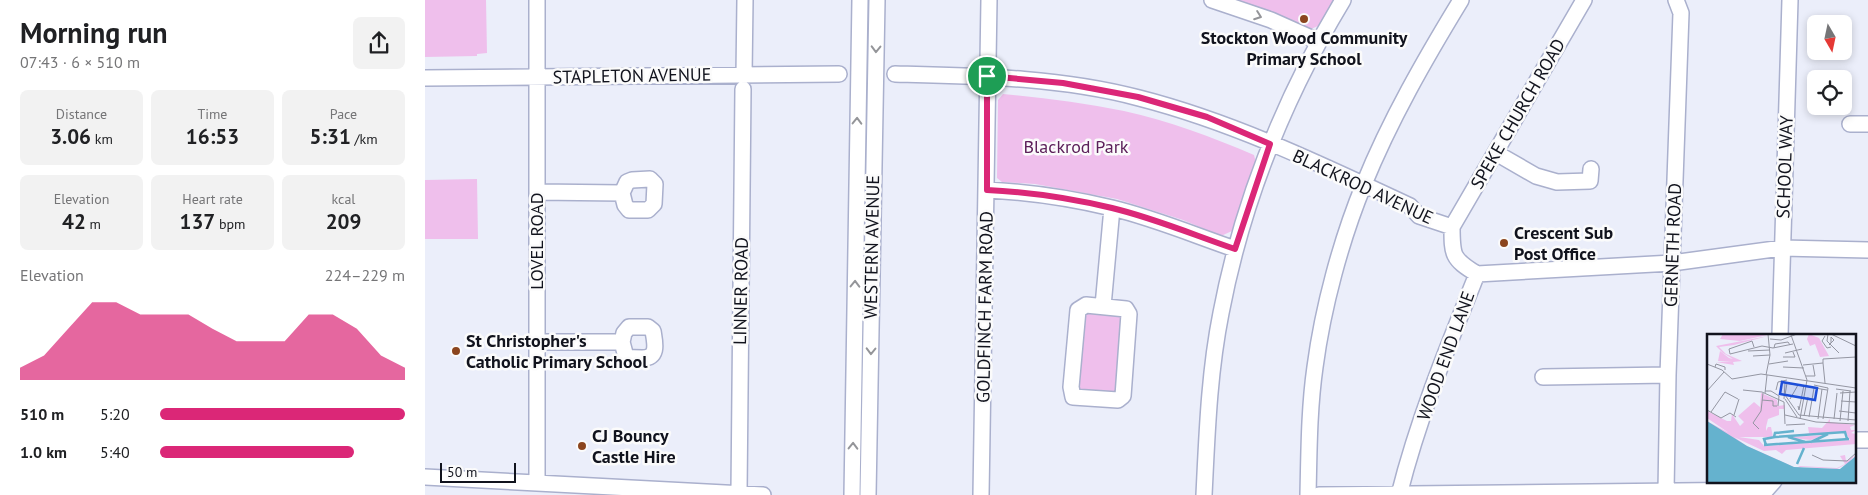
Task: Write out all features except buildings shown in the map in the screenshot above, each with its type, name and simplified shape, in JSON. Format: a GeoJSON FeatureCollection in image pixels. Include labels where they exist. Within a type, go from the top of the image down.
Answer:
{"type":"FeatureCollection","features":[{"type":"Feature","properties":{"kind":"street","name":"LOVEL ROAD"},"geometry":{"type":"LineString","coordinates":[[537,0],[537,483]]}},
{"type":"Feature","properties":{"kind":"street","name":"LINNER ROAD"},"geometry":{"type":"LineString","coordinates":[[739,494],[745,0]]}},
{"type":"Feature","properties":{"kind":"street","name":"WESTERN AVENUE"},"geometry":{"type":"LineString","coordinates":[[852,495],[860,0]]}},
{"type":"Feature","properties":{"kind":"street","name":"WESTERN AVENUE"},"geometry":{"type":"LineString","coordinates":[[868,495],[877,0]]}},
{"type":"Feature","properties":{"kind":"street","name":"GOLDFINCH FARM ROAD"},"geometry":{"type":"LineString","coordinates":[[981,495],[989,0]]}},
{"type":"Feature","properties":{"kind":"street"},"geometry":{"type":"LineString","coordinates":[[1211,0],[1271,20],[1318,41]]}},
{"type":"Feature","properties":{"kind":"street"},"geometry":{"type":"LineString","coordinates":[[1204,495],[1211,377],[1220,315],[1235,249],[1270,144],[1318,41],[1343,0]]}},
{"type":"Feature","properties":{"kind":"street"},"geometry":{"type":"LineString","coordinates":[[1308,495],[1310,403],[1320,335],[1335,270],[1363,184],[1395,118],[1461,0]]}},
{"type":"Feature","properties":{"kind":"street","name":"SPEKE CHURCH ROAD"},"geometry":{"type":"LineString","coordinates":[[1452,227],[1583,0]]}},
{"type":"Feature","properties":{"kind":"street","name":"GERNETH ROAD"},"geometry":{"type":"LineString","coordinates":[[1666,491],[1668,375],[1681,13],[1676,0]]}},
{"type":"Feature","properties":{"kind":"street","name":"SCHOOL WAY"},"geometry":{"type":"LineString","coordinates":[[1780,334],[1790,0]]}},
{"type":"Feature","properties":{"kind":"street","name":"STAPLETON AVENUE"},"geometry":{"type":"LineString","coordinates":[[425,78],[537,77],[745,86],[839,74]]}},
{"type":"Feature","properties":{"kind":"street","name":"BLACKROD AVENUE"},"geometry":{"type":"LineString","coordinates":[[895,74],[987,76],[1063,83],[1138,97],[1207,117],[1363,184],[1410,206],[1419,216],[1452,227]]}},
{"type":"Feature","properties":{"kind":"street"},"geometry":{"type":"LineString","coordinates":[[1496,153],[1536,176],[1557,182],[1590,181],[1591,169]]}},
{"type":"Feature","properties":{"kind":"street"},"geometry":{"type":"LineString","coordinates":[[987,190],[1048,195],[1112,208],[1235,249]]}},
{"type":"Feature","properties":{"kind":"street"},"geometry":{"type":"LineString","coordinates":[[537,192],[622,193]]}},
{"type":"Feature","properties":{"kind":"street"},"geometry":{"type":"LineString","coordinates":[[1103,306],[1112,208]]}},
{"type":"Feature","properties":{"kind":"street","name":"WOOD END LANE"},"geometry":{"type":"LineString","coordinates":[[1399,494],[1407,462],[1448,346],[1477,274],[1463,265],[1456,257],[1452,248],[1452,227]]}},
{"type":"Feature","properties":{"kind":"street"},"geometry":{"type":"LineString","coordinates":[[1477,274],[1672,263],[1782,248],[1868,250]]}},
{"type":"Feature","properties":{"kind":"street"},"geometry":{"type":"LineString","coordinates":[[1086,305],[1103,306],[1126,308],[1129,314],[1123,396],[1117,400],[1073,397],[1071,387],[1078,310],[1086,305]]}},
{"type":"Feature","properties":{"kind":"street"},"geometry":{"type":"LineString","coordinates":[[538,342],[622,342]]}},
{"type":"Feature","properties":{"kind":"street"},"geometry":{"type":"LineString","coordinates":[[1543,377],[1668,375]]}},
{"type":"Feature","properties":{"kind":"street"},"geometry":{"type":"LineString","coordinates":[[1855,440],[1868,440]]}},
{"type":"Feature","properties":{"kind":"street"},"geometry":{"type":"LineString","coordinates":[[425,477],[763,495]]}},
{"type":"Feature","properties":{"kind":"street"},"geometry":{"type":"LineString","coordinates":[[1319,495],[1766,490],[1773,482]]}},
{"type":"Feature","properties":{"kind":"green space"},"geometry":{"type":"Polygon","coordinates":[[[425,0],[486,0],[487,53],[477,54],[477,56],[425,57],[425,0]]]}},
{"type":"Feature","properties":{"kind":"green space","name":"Stockton Wood Community Primary School"},"geometry":{"type":"Polygon","coordinates":[[[1235,0],[1334,0],[1318,26],[1311,29],[1235,0]]]}},
{"type":"Feature","properties":{"kind":"green space"},"geometry":{"type":"Polygon","coordinates":[[[864,78],[871,78],[862,444],[857,444],[864,78]]]}},
{"type":"Feature","properties":{"kind":"green space","name":"Blackrod Park"},"geometry":{"type":"Polygon","coordinates":[[[1003,94],[1079,103],[1141,115],[1190,130],[1254,155],[1256,163],[1232,231],[1221,236],[1183,220],[1117,199],[1035,184],[1002,182],[997,178],[998,100],[1003,94]]]}},
{"type":"Feature","properties":{"kind":"green space"},"geometry":{"type":"Polygon","coordinates":[[[477,179],[478,239],[425,239],[425,180],[477,179]]]}},
{"type":"Feature","properties":{"kind":"green space"},"geometry":{"type":"Polygon","coordinates":[[[1084,312],[1122,313],[1119,391],[1115,396],[1076,390],[1084,312]]]}},
{"type":"Feature","properties":{"kind":"place","name":"Stockton Wood Community Primary School"},"geometry":{"type":"Point","coordinates":[1304,19]}},
{"type":"Feature","properties":{"kind":"place","name":"Crescent Sub Post Office"},"geometry":{"type":"Point","coordinates":[1504,243]}},
{"type":"Feature","properties":{"kind":"place","name":"St Christopher's Catholic Primary School"},"geometry":{"type":"Point","coordinates":[456,351]}},
{"type":"Feature","properties":{"kind":"place","name":"CJ Bouncy Castle Hire"},"geometry":{"type":"Point","coordinates":[582,446]}},
{"type":"Feature","properties":{"kind":"route"},"geometry":{"type":"LineString","coordinates":[[987,76],[1063,83],[1138,97],[1207,117],[1270,144],[1235,249],[1174,227],[1112,208],[1048,195],[987,190],[987,76]]}}]}
